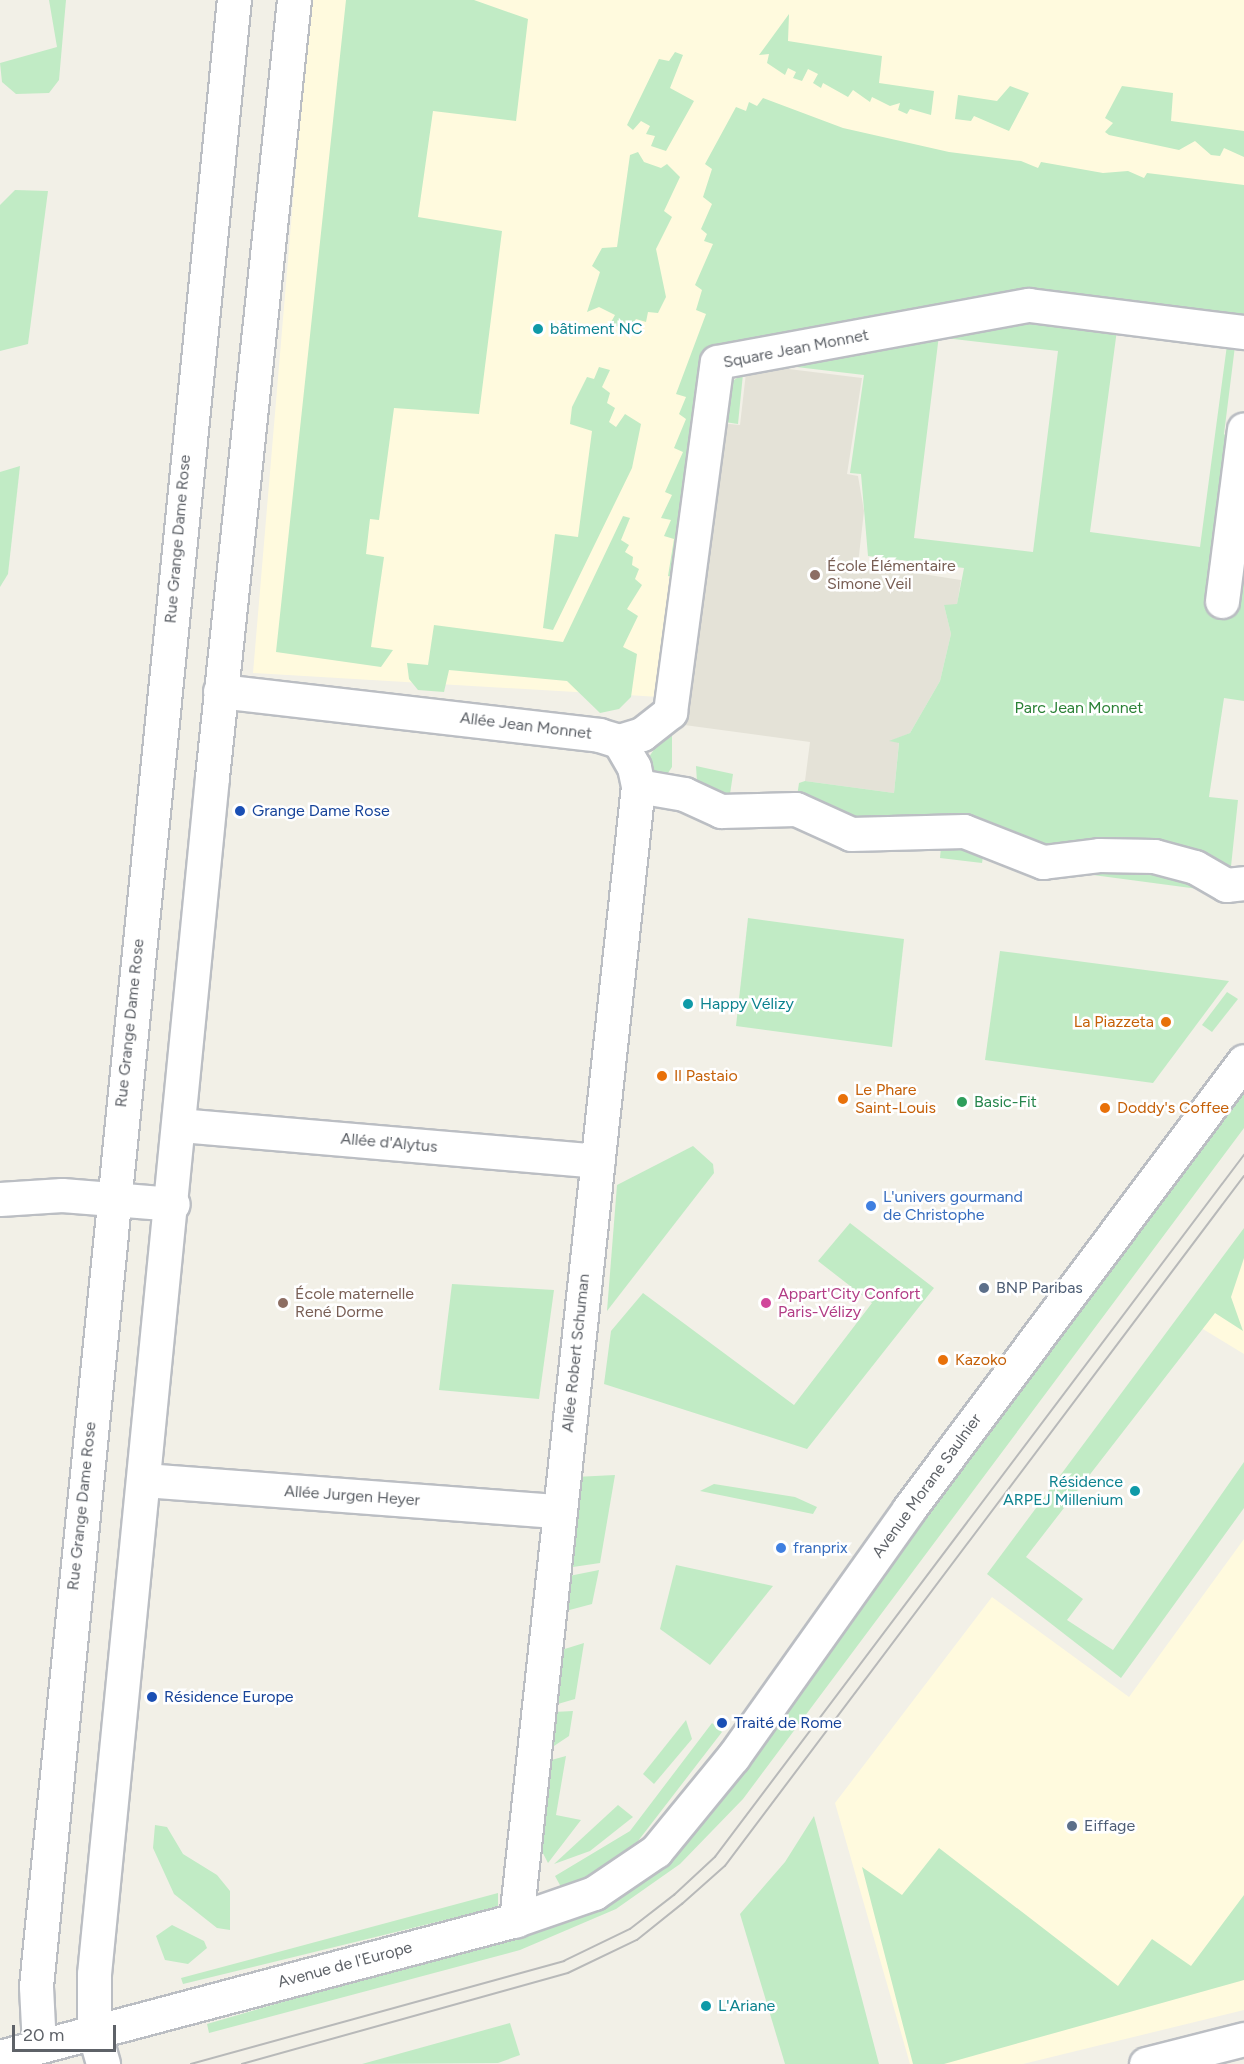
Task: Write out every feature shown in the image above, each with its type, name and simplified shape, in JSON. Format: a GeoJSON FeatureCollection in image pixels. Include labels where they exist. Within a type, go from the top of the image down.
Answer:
{"type":"FeatureCollection","features":[{"type":"Feature","properties":{"kind":"street","name":"Rue Grange Dame Rose"},"geometry":{"type":"LineString","coordinates":[[42,2055],[36,1986],[111,1197],[234,0]]}},
{"type":"Feature","properties":{"kind":"street"},"geometry":{"type":"LineString","coordinates":[[103,2064],[94,2032],[94,1974],[173,1204],[220,691],[294,0]]}},
{"type":"Feature","properties":{"kind":"street","name":"Square Jean Monnet"},"geometry":{"type":"LineString","coordinates":[[619,741],[642,734],[670,712],[717,362],[1029,305],[1244,332]]}},
{"type":"Feature","properties":{"kind":"street"},"geometry":{"type":"LineString","coordinates":[[1222,601],[1244,429]]}},
{"type":"Feature","properties":{"kind":"street","name":"Allée Jean Monnet"},"geometry":{"type":"LineString","coordinates":[[220,691],[570,730],[619,741]]}},
{"type":"Feature","properties":{"kind":"street"},"geometry":{"type":"LineString","coordinates":[[619,741],[628,750],[638,786],[684,794],[721,811],[755,815],[796,809],[851,834],[964,831],[1042,862],[1099,855],[1154,856],[1195,867],[1226,885],[1244,883]]}},
{"type":"Feature","properties":{"kind":"street","name":"Allée Robert Schuman"},"geometry":{"type":"LineString","coordinates":[[516,1920],[638,786]]}},
{"type":"Feature","properties":{"kind":"street","name":"Avenue Morane Saulnier"},"geometry":{"type":"LineString","coordinates":[[594,1893],[656,1851],[733,1757],[909,1509],[1244,1061]]}},
{"type":"Feature","properties":{"kind":"street","name":"Allée d'Alytus"},"geometry":{"type":"LineString","coordinates":[[180,1125],[597,1161]]}},
{"type":"Feature","properties":{"kind":"street"},"geometry":{"type":"LineString","coordinates":[[0,1199],[111,1197],[173,1204]]}},
{"type":"Feature","properties":{"kind":"street","name":"Allée Jurgen Heyer"},"geometry":{"type":"LineString","coordinates":[[144,1480],[559,1511]]}},
{"type":"Feature","properties":{"kind":"street","name":"Avenue de l'Europe"},"geometry":{"type":"LineString","coordinates":[[0,2057],[42,2055],[94,2032],[516,1920],[594,1893]]}},
{"type":"Feature","properties":{"kind":"street"},"geometry":{"type":"LineString","coordinates":[[1146,2064],[1244,2039]]}},
{"type":"Feature","properties":{"kind":"shaded area"},"geometry":{"type":"Polygon","coordinates":[[[310,0],[1244,0],[1244,314],[720,341],[660,697],[253,673],[310,0]]]}},
{"type":"Feature","properties":{"kind":"shaded area","name":"École Élémentaire Simone Veil"},"geometry":{"type":"Polygon","coordinates":[[[747,364],[862,378],[847,474],[858,476],[864,511],[858,564],[961,580],[957,605],[944,605],[951,634],[940,681],[910,733],[891,741],[899,742],[894,793],[805,781],[810,742],[677,724],[718,423],[740,425],[747,364]]]}},
{"type":"Feature","properties":{"kind":"shaded area"},"geometry":{"type":"Polygon","coordinates":[[[1244,1257],[1244,1354],[1193,1323],[1244,1257]]]}},
{"type":"Feature","properties":{"kind":"shaded area"},"geometry":{"type":"Polygon","coordinates":[[[1244,1539],[1244,2010],[1023,2064],[910,2064],[835,1803],[992,1597],[1129,1697],[1244,1539]]]}},
{"type":"Feature","properties":{"kind":"green space"},"geometry":{"type":"Polygon","coordinates":[[[49,0],[66,0],[59,80],[49,93],[16,94],[2,82],[0,63],[57,47],[49,0]]]}},
{"type":"Feature","properties":{"kind":"green space"},"geometry":{"type":"Polygon","coordinates":[[[346,0],[474,0],[528,19],[516,121],[433,111],[418,217],[502,231],[479,414],[394,408],[379,520],[370,519],[366,554],[384,557],[371,647],[393,650],[381,667],[276,652],[346,0]]]}},
{"type":"Feature","properties":{"kind":"green space"},"geometry":{"type":"Polygon","coordinates":[[[789,14],[788,41],[882,56],[879,83],[934,91],[931,115],[910,109],[907,114],[898,110],[900,103],[890,106],[872,97],[870,102],[853,90],[848,97],[823,83],[821,88],[813,83],[818,74],[808,69],[802,81],[793,78],[796,72],[788,68],[785,75],[767,63],[769,54],[759,55],[789,14]]]}},
{"type":"Feature","properties":{"kind":"green space"},"geometry":{"type":"Polygon","coordinates":[[[675,52],[683,55],[670,88],[694,101],[666,151],[651,146],[655,136],[646,134],[650,126],[641,121],[633,130],[627,125],[659,59],[669,61],[675,52]]]}},
{"type":"Feature","properties":{"kind":"green space"},"geometry":{"type":"Polygon","coordinates":[[[1010,86],[1029,93],[1009,131],[974,116],[971,121],[955,119],[958,95],[997,101],[1010,86]]]}},
{"type":"Feature","properties":{"kind":"green space"},"geometry":{"type":"Polygon","coordinates":[[[1122,86],[1173,93],[1171,121],[1244,131],[1244,157],[1224,148],[1220,156],[1211,155],[1195,141],[1179,150],[1109,135],[1105,132],[1113,123],[1105,118],[1122,86]]]}},
{"type":"Feature","properties":{"kind":"green space"},"geometry":{"type":"Polygon","coordinates":[[[763,98],[843,128],[949,152],[1021,161],[1038,168],[1041,162],[1103,173],[1128,171],[1144,178],[1147,173],[1244,185],[1244,323],[1027,295],[709,354],[680,568],[671,608],[666,604],[677,578],[668,576],[674,539],[664,536],[671,520],[661,518],[672,495],[665,492],[683,452],[674,448],[686,419],[679,414],[686,397],[676,394],[706,314],[696,310],[702,290],[695,285],[713,244],[704,241],[707,234],[701,229],[712,204],[703,197],[712,169],[705,164],[736,107],[746,111],[749,102],[757,106],[763,98]]]}},
{"type":"Feature","properties":{"kind":"green space"},"geometry":{"type":"Polygon","coordinates":[[[638,152],[644,162],[661,168],[667,164],[680,177],[664,211],[672,217],[656,249],[666,297],[658,313],[648,312],[646,322],[636,319],[628,330],[610,324],[615,315],[599,307],[587,312],[600,272],[592,266],[602,248],[617,247],[630,155],[638,152]]]}},
{"type":"Feature","properties":{"kind":"green space"},"geometry":{"type":"Polygon","coordinates":[[[15,190],[48,191],[28,344],[0,351],[0,205],[15,190]]]}},
{"type":"Feature","properties":{"kind":"green space","name":"Parc Jean Monnet"},"geometry":{"type":"Polygon","coordinates":[[[1022,319],[1117,330],[1090,532],[1200,547],[1227,345],[1235,346],[1224,434],[1234,443],[1244,505],[1244,701],[1224,698],[1209,797],[1238,800],[1230,876],[874,830],[796,803],[799,783],[805,781],[894,793],[899,743],[889,741],[910,733],[940,681],[951,634],[944,605],[957,604],[964,568],[868,556],[861,474],[850,473],[864,375],[771,364],[939,335],[914,538],[1033,552],[1058,351],[945,338],[946,333],[1022,319]]]}},
{"type":"Feature","properties":{"kind":"green space"},"geometry":{"type":"Polygon","coordinates":[[[599,367],[610,370],[602,387],[610,393],[607,403],[615,408],[609,422],[616,427],[625,414],[641,424],[632,468],[553,630],[543,628],[555,534],[578,537],[592,431],[570,424],[572,407],[587,377],[594,379],[599,367]]]}},
{"type":"Feature","properties":{"kind":"green space"},"geometry":{"type":"Polygon","coordinates":[[[743,374],[738,424],[718,421],[731,382],[743,374]]]}},
{"type":"Feature","properties":{"kind":"green space"},"geometry":{"type":"Polygon","coordinates":[[[20,466],[8,574],[0,587],[0,472],[20,466]]]}},
{"type":"Feature","properties":{"kind":"green space"},"geometry":{"type":"Polygon","coordinates":[[[623,516],[630,518],[621,540],[629,545],[625,552],[633,557],[632,565],[639,569],[635,579],[642,585],[627,609],[638,616],[623,647],[637,654],[631,697],[619,709],[600,713],[567,681],[449,670],[444,692],[418,690],[409,679],[407,663],[428,665],[434,625],[563,642],[623,516]]]}},
{"type":"Feature","properties":{"kind":"green space"},"geometry":{"type":"Polygon","coordinates":[[[672,722],[672,767],[664,779],[653,779],[647,760],[672,722]]]}},
{"type":"Feature","properties":{"kind":"green space"},"geometry":{"type":"Polygon","coordinates":[[[696,766],[733,774],[730,794],[705,790],[697,782],[696,766]]]}},
{"type":"Feature","properties":{"kind":"green space"},"geometry":{"type":"Polygon","coordinates":[[[942,836],[985,844],[982,863],[940,858],[942,836]]]}},
{"type":"Feature","properties":{"kind":"green space"},"geometry":{"type":"Polygon","coordinates":[[[1144,861],[1206,890],[1078,873],[1144,861]]]}},
{"type":"Feature","properties":{"kind":"green space"},"geometry":{"type":"Polygon","coordinates":[[[748,918],[904,939],[892,1047],[736,1026],[748,918]]]}},
{"type":"Feature","properties":{"kind":"green space"},"geometry":{"type":"Polygon","coordinates":[[[1000,951],[1229,981],[1153,1083],[985,1060],[1000,951]]]}},
{"type":"Feature","properties":{"kind":"green space"},"geometry":{"type":"Polygon","coordinates":[[[1227,992],[1238,999],[1212,1032],[1202,1025],[1227,992]]]}},
{"type":"Feature","properties":{"kind":"green space"},"geometry":{"type":"Polygon","coordinates":[[[1244,1085],[1244,1128],[743,1799],[680,1864],[616,1909],[520,1950],[209,2033],[207,2024],[372,1976],[604,1894],[1244,1085]]]}},
{"type":"Feature","properties":{"kind":"green space"},"geometry":{"type":"Polygon","coordinates":[[[693,1146],[713,1164],[714,1173],[607,1311],[617,1185],[693,1146]]]}},
{"type":"Feature","properties":{"kind":"green space"},"geometry":{"type":"Polygon","coordinates":[[[850,1223],[934,1288],[807,1449],[604,1384],[611,1331],[643,1293],[794,1405],[872,1303],[818,1261],[850,1223]]]}},
{"type":"Feature","properties":{"kind":"green space"},"geometry":{"type":"Polygon","coordinates":[[[1244,1228],[1244,1258],[1231,1297],[1243,1331],[1215,1313],[1026,1557],[1083,1599],[1067,1620],[1113,1650],[1244,1462],[1244,1508],[1121,1678],[987,1574],[1244,1228]]]}},
{"type":"Feature","properties":{"kind":"green space"},"geometry":{"type":"Polygon","coordinates":[[[452,1284],[554,1290],[539,1399],[439,1390],[452,1284]]]}},
{"type":"Feature","properties":{"kind":"green space"},"geometry":{"type":"Polygon","coordinates":[[[615,1475],[600,1563],[566,1568],[575,1477],[615,1475]]]}},
{"type":"Feature","properties":{"kind":"green space"},"geometry":{"type":"Polygon","coordinates":[[[714,1484],[795,1497],[817,1507],[813,1514],[700,1491],[714,1484]]]}},
{"type":"Feature","properties":{"kind":"green space"},"geometry":{"type":"Polygon","coordinates":[[[676,1565],[773,1586],[710,1665],[660,1629],[676,1565]]]}},
{"type":"Feature","properties":{"kind":"green space"},"geometry":{"type":"Polygon","coordinates":[[[599,1570],[592,1604],[562,1612],[564,1577],[599,1570]]]}},
{"type":"Feature","properties":{"kind":"green space"},"geometry":{"type":"Polygon","coordinates":[[[584,1643],[575,1699],[551,1706],[555,1652],[584,1643]]]}},
{"type":"Feature","properties":{"kind":"green space"},"geometry":{"type":"Polygon","coordinates":[[[573,1711],[569,1736],[545,1752],[554,1712],[573,1711]]]}},
{"type":"Feature","properties":{"kind":"green space"},"geometry":{"type":"Polygon","coordinates":[[[686,1720],[692,1739],[654,1784],[643,1774],[686,1720]]]}},
{"type":"Feature","properties":{"kind":"green space"},"geometry":{"type":"Polygon","coordinates":[[[712,1723],[722,1732],[638,1841],[589,1876],[561,1887],[555,1876],[630,1831],[712,1723]]]}},
{"type":"Feature","properties":{"kind":"green space"},"geometry":{"type":"Polygon","coordinates":[[[566,1756],[556,1815],[581,1820],[548,1863],[532,1832],[544,1762],[566,1756]]]}},
{"type":"Feature","properties":{"kind":"green space"},"geometry":{"type":"Polygon","coordinates":[[[618,1805],[633,1817],[590,1851],[554,1864],[618,1805]]]}},
{"type":"Feature","properties":{"kind":"green space"},"geometry":{"type":"Polygon","coordinates":[[[814,1816],[879,2064],[785,2064],[740,1914],[785,1862],[814,1816]]]}},
{"type":"Feature","properties":{"kind":"green space"},"geometry":{"type":"Polygon","coordinates":[[[155,1825],[167,1827],[183,1854],[217,1875],[230,1891],[230,1930],[217,1928],[174,1894],[153,1848],[155,1825]]]}},
{"type":"Feature","properties":{"kind":"green space"},"geometry":{"type":"Polygon","coordinates":[[[939,1848],[1118,1986],[1152,1939],[1191,1966],[1244,1895],[1244,1980],[944,2064],[913,2064],[862,1867],[902,1895],[939,1848]]]}},
{"type":"Feature","properties":{"kind":"green space"},"geometry":{"type":"Polygon","coordinates":[[[498,1893],[498,1907],[183,1984],[181,1978],[498,1893]]]}},
{"type":"Feature","properties":{"kind":"green space"},"geometry":{"type":"Polygon","coordinates":[[[172,1925],[204,1941],[207,1948],[188,1964],[165,1960],[156,1936],[172,1925]]]}},
{"type":"Feature","properties":{"kind":"green space"},"geometry":{"type":"Polygon","coordinates":[[[510,2023],[520,2055],[498,2063],[362,2064],[510,2023]]]}},
{"type":"Feature","properties":{"kind":"tram line"},"geometry":{"type":"LineString","coordinates":[[191,2064],[564,1961],[630,1929],[674,1895],[715,1857],[1244,1155]]}},
{"type":"Feature","properties":{"kind":"tram line"},"geometry":{"type":"LineString","coordinates":[[242,2064],[568,1973],[637,1940],[725,1866],[1244,1176]]}},
{"type":"Feature","properties":{"kind":"place","name":"bâtiment NC"},"geometry":{"type":"Point","coordinates":[538,329]}},
{"type":"Feature","properties":{"kind":"place","name":"École Élémentaire Simone Veil"},"geometry":{"type":"Point","coordinates":[815,575]}},
{"type":"Feature","properties":{"kind":"place","name":"Grange Dame Rose"},"geometry":{"type":"Point","coordinates":[240,811]}},
{"type":"Feature","properties":{"kind":"place","name":"Happy Vélizy"},"geometry":{"type":"Point","coordinates":[688,1004]}},
{"type":"Feature","properties":{"kind":"place","name":"La Piazzeta"},"geometry":{"type":"Point","coordinates":[1166,1022]}},
{"type":"Feature","properties":{"kind":"place","name":"Il Pastaio"},"geometry":{"type":"Point","coordinates":[662,1076]}},
{"type":"Feature","properties":{"kind":"place","name":"Le Phare Saint-Louis"},"geometry":{"type":"Point","coordinates":[843,1099]}},
{"type":"Feature","properties":{"kind":"place","name":"Basic-Fit"},"geometry":{"type":"Point","coordinates":[962,1102]}},
{"type":"Feature","properties":{"kind":"place","name":"Doddy's Coffee"},"geometry":{"type":"Point","coordinates":[1105,1108]}},
{"type":"Feature","properties":{"kind":"place","name":"L'univers gourmand de Christophe"},"geometry":{"type":"Point","coordinates":[871,1206]}},
{"type":"Feature","properties":{"kind":"place","name":"BNP Paribas"},"geometry":{"type":"Point","coordinates":[984,1288]}},
{"type":"Feature","properties":{"kind":"place","name":"École maternelle René Dorme"},"geometry":{"type":"Point","coordinates":[283,1303]}},
{"type":"Feature","properties":{"kind":"place","name":"Appart'City Confort Paris-Vélizy"},"geometry":{"type":"Point","coordinates":[766,1303]}},
{"type":"Feature","properties":{"kind":"place","name":"Kazoko"},"geometry":{"type":"Point","coordinates":[943,1360]}},
{"type":"Feature","properties":{"kind":"place","name":"Résidence ARPEJ Millenium"},"geometry":{"type":"Point","coordinates":[1135,1491]}},
{"type":"Feature","properties":{"kind":"place","name":"franprix"},"geometry":{"type":"Point","coordinates":[781,1548]}},
{"type":"Feature","properties":{"kind":"place","name":"Résidence Europe"},"geometry":{"type":"Point","coordinates":[152,1697]}},
{"type":"Feature","properties":{"kind":"place","name":"Traité de Rome"},"geometry":{"type":"Point","coordinates":[722,1723]}},
{"type":"Feature","properties":{"kind":"place","name":"Eiffage"},"geometry":{"type":"Point","coordinates":[1072,1826]}},
{"type":"Feature","properties":{"kind":"place","name":"L'Ariane"},"geometry":{"type":"Point","coordinates":[706,2006]}}]}
